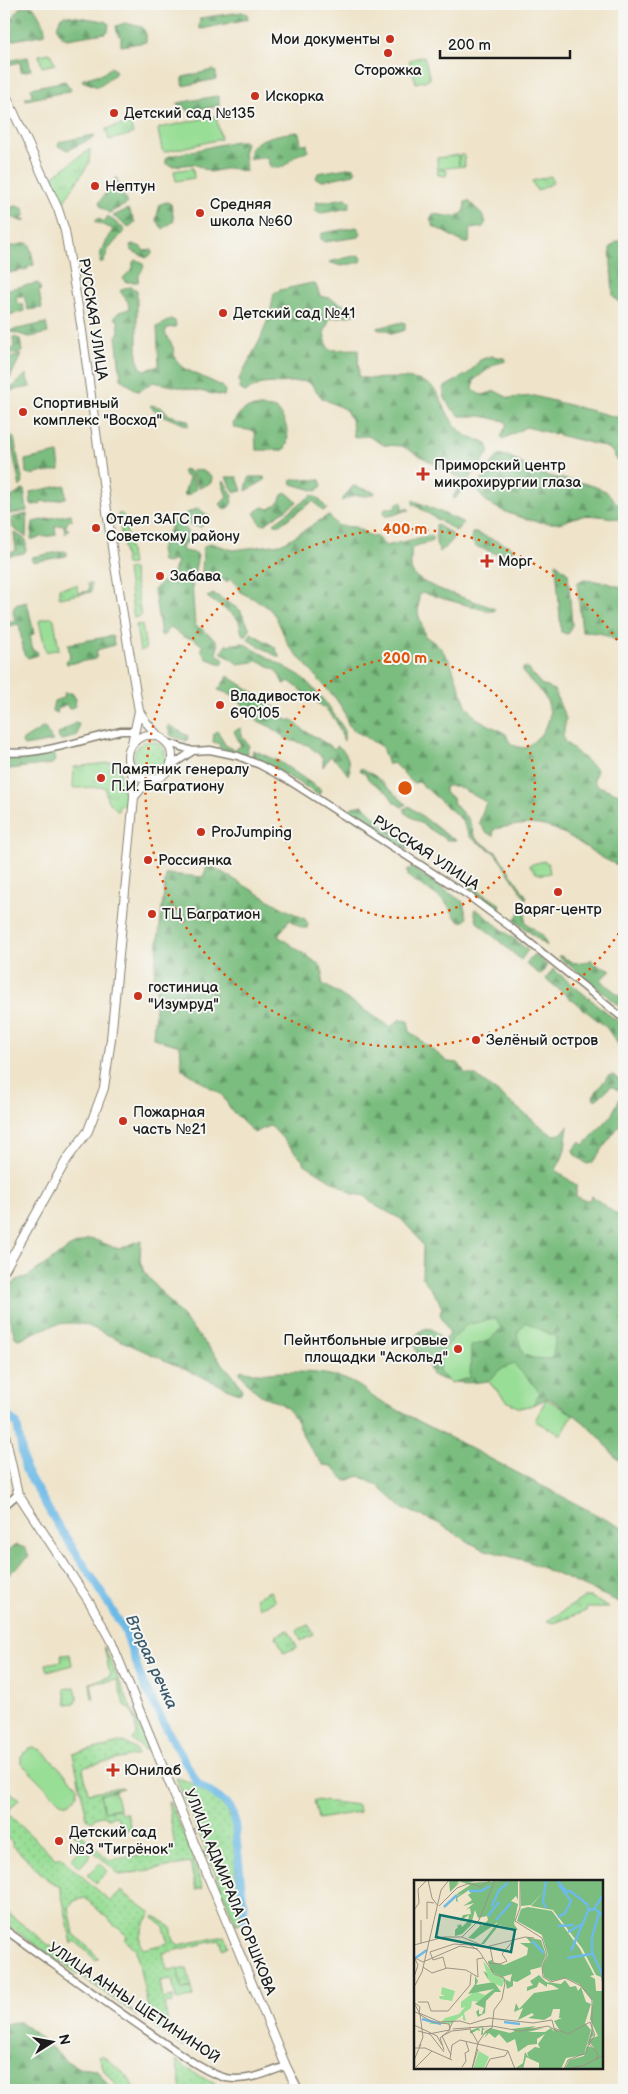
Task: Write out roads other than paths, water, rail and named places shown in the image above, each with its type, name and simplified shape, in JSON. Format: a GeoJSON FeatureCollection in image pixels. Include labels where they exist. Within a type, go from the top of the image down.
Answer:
{"type":"FeatureCollection","features":[{"type":"Feature","properties":{"kind":"main road","name":"РУССКАЯ УЛИЦА"},"geometry":{"type":"LineString","coordinates":[[4,91],[58,209],[65,231],[81,324],[113,554],[139,711],[131,745]]}},
{"type":"Feature","properties":{"kind":"main road","name":"РУССКАЯ УЛИЦА"},"geometry":{"type":"LineString","coordinates":[[139,711],[158,736]]}},
{"type":"Feature","properties":{"kind":"main road"},"geometry":{"type":"LineString","coordinates":[[4,752],[17,753],[38,750],[121,731],[135,731]]}},
{"type":"Feature","properties":{"kind":"main road"},"geometry":{"type":"LineString","coordinates":[[4,1271],[66,1159],[88,1131],[104,1088],[111,1039],[134,797],[132,770],[128,758],[131,745],[140,737],[158,736],[166,742],[171,752],[170,768]]}},
{"type":"Feature","properties":{"kind":"main road","name":"РУССКАЯ УЛИЦА"},"geometry":{"type":"LineString","coordinates":[[166,742],[193,751],[217,751],[248,760],[274,772],[319,799],[466,894],[513,929],[624,1019]]}},
{"type":"Feature","properties":{"kind":"main road"},"geometry":{"type":"LineString","coordinates":[[134,797],[145,784],[164,774],[193,751]]}},
{"type":"Feature","properties":{"kind":"main road"},"geometry":{"type":"LineString","coordinates":[[132,770],[142,778],[153,779]]}},
{"type":"Feature","properties":{"kind":"main road"},"geometry":{"type":"LineString","coordinates":[[4,1258],[14,1251]]}},
{"type":"Feature","properties":{"kind":"main road","name":"УЛИЦА АДМИРАЛА ГОРШКОВА"},"geometry":{"type":"LineString","coordinates":[[4,1430],[18,1494],[90,1603],[111,1641],[286,2066],[298,2090]]}},
{"type":"Feature","properties":{"kind":"main road"},"geometry":{"type":"LineString","coordinates":[[4,1506],[18,1494]]}},
{"type":"Feature","properties":{"kind":"main road","name":"УЛИЦА АННЫ ЩЕТИНИНОЙ"},"geometry":{"type":"LineString","coordinates":[[4,1929],[140,2026],[211,2072],[226,2078],[246,2078],[260,2076],[286,2066]]}},
{"type":"Feature","properties":{"kind":"waterway","name":"Вторая речка"},"geometry":{"type":"LineString","coordinates":[[9,1417],[17,1424],[25,1469],[57,1524],[125,1631],[143,1683],[170,1735],[198,1784],[225,1802],[234,1814],[245,1920]]}},
{"type":"Feature","properties":{"kind":"place","name":"Мои документы"},"geometry":{"type":"Point","coordinates":[390,39]}},
{"type":"Feature","properties":{"kind":"place","name":"Сторожка"},"geometry":{"type":"Point","coordinates":[388,53]}},
{"type":"Feature","properties":{"kind":"place","name":"Искорка"},"geometry":{"type":"Point","coordinates":[255,96]}},
{"type":"Feature","properties":{"kind":"place","name":"Детский сад №135"},"geometry":{"type":"Point","coordinates":[114,113]}},
{"type":"Feature","properties":{"kind":"place","name":"Нептун"},"geometry":{"type":"Point","coordinates":[95,186]}},
{"type":"Feature","properties":{"kind":"place","name":"Средняя школа №60"},"geometry":{"type":"Point","coordinates":[200,213]}},
{"type":"Feature","properties":{"kind":"place","name":"Детский сад №41"},"geometry":{"type":"Point","coordinates":[223,313]}},
{"type":"Feature","properties":{"kind":"place","name":"Спортивный комплекс \"Восход\""},"geometry":{"type":"Point","coordinates":[23,412]}},
{"type":"Feature","properties":{"kind":"place","name":"Приморский центр микрохирургии глаза"},"geometry":{"type":"Point","coordinates":[423,474]}},
{"type":"Feature","properties":{"kind":"place","name":"Отдел ЗАГС по Советскому району"},"geometry":{"type":"Point","coordinates":[96,528]}},
{"type":"Feature","properties":{"kind":"place","name":"Морг"},"geometry":{"type":"Point","coordinates":[487,561]}},
{"type":"Feature","properties":{"kind":"place","name":"Забава"},"geometry":{"type":"Point","coordinates":[160,576]}},
{"type":"Feature","properties":{"kind":"place","name":"Владивосток 690105"},"geometry":{"type":"Point","coordinates":[220,705]}},
{"type":"Feature","properties":{"kind":"place","name":"Памятник генералу П.И. Багратиону"},"geometry":{"type":"Point","coordinates":[101,778]}},
{"type":"Feature","properties":{"kind":"place","name":"ProJumping"},"geometry":{"type":"Point","coordinates":[201,832]}},
{"type":"Feature","properties":{"kind":"place","name":"Россиянка"},"geometry":{"type":"Point","coordinates":[148,860]}},
{"type":"Feature","properties":{"kind":"place","name":"Варяг-центр"},"geometry":{"type":"Point","coordinates":[558,892]}},
{"type":"Feature","properties":{"kind":"place","name":"ТЦ Багратион"},"geometry":{"type":"Point","coordinates":[152,914]}},
{"type":"Feature","properties":{"kind":"place","name":"гостиница \"Изумруд\""},"geometry":{"type":"Point","coordinates":[138,996]}},
{"type":"Feature","properties":{"kind":"place","name":"Зелёный остров"},"geometry":{"type":"Point","coordinates":[476,1040]}},
{"type":"Feature","properties":{"kind":"place","name":"Пожарная часть №21"},"geometry":{"type":"Point","coordinates":[123,1121]}},
{"type":"Feature","properties":{"kind":"place","name":"Пейнтбольные игровые площадки \"Аскольд\""},"geometry":{"type":"Point","coordinates":[458,1349]}},
{"type":"Feature","properties":{"kind":"place","name":"Юнилаб"},"geometry":{"type":"Point","coordinates":[113,1770]}},
{"type":"Feature","properties":{"kind":"place","name":"Детский сад №3 \"Тигрёнок\""},"geometry":{"type":"Point","coordinates":[59,1841]}}]}
